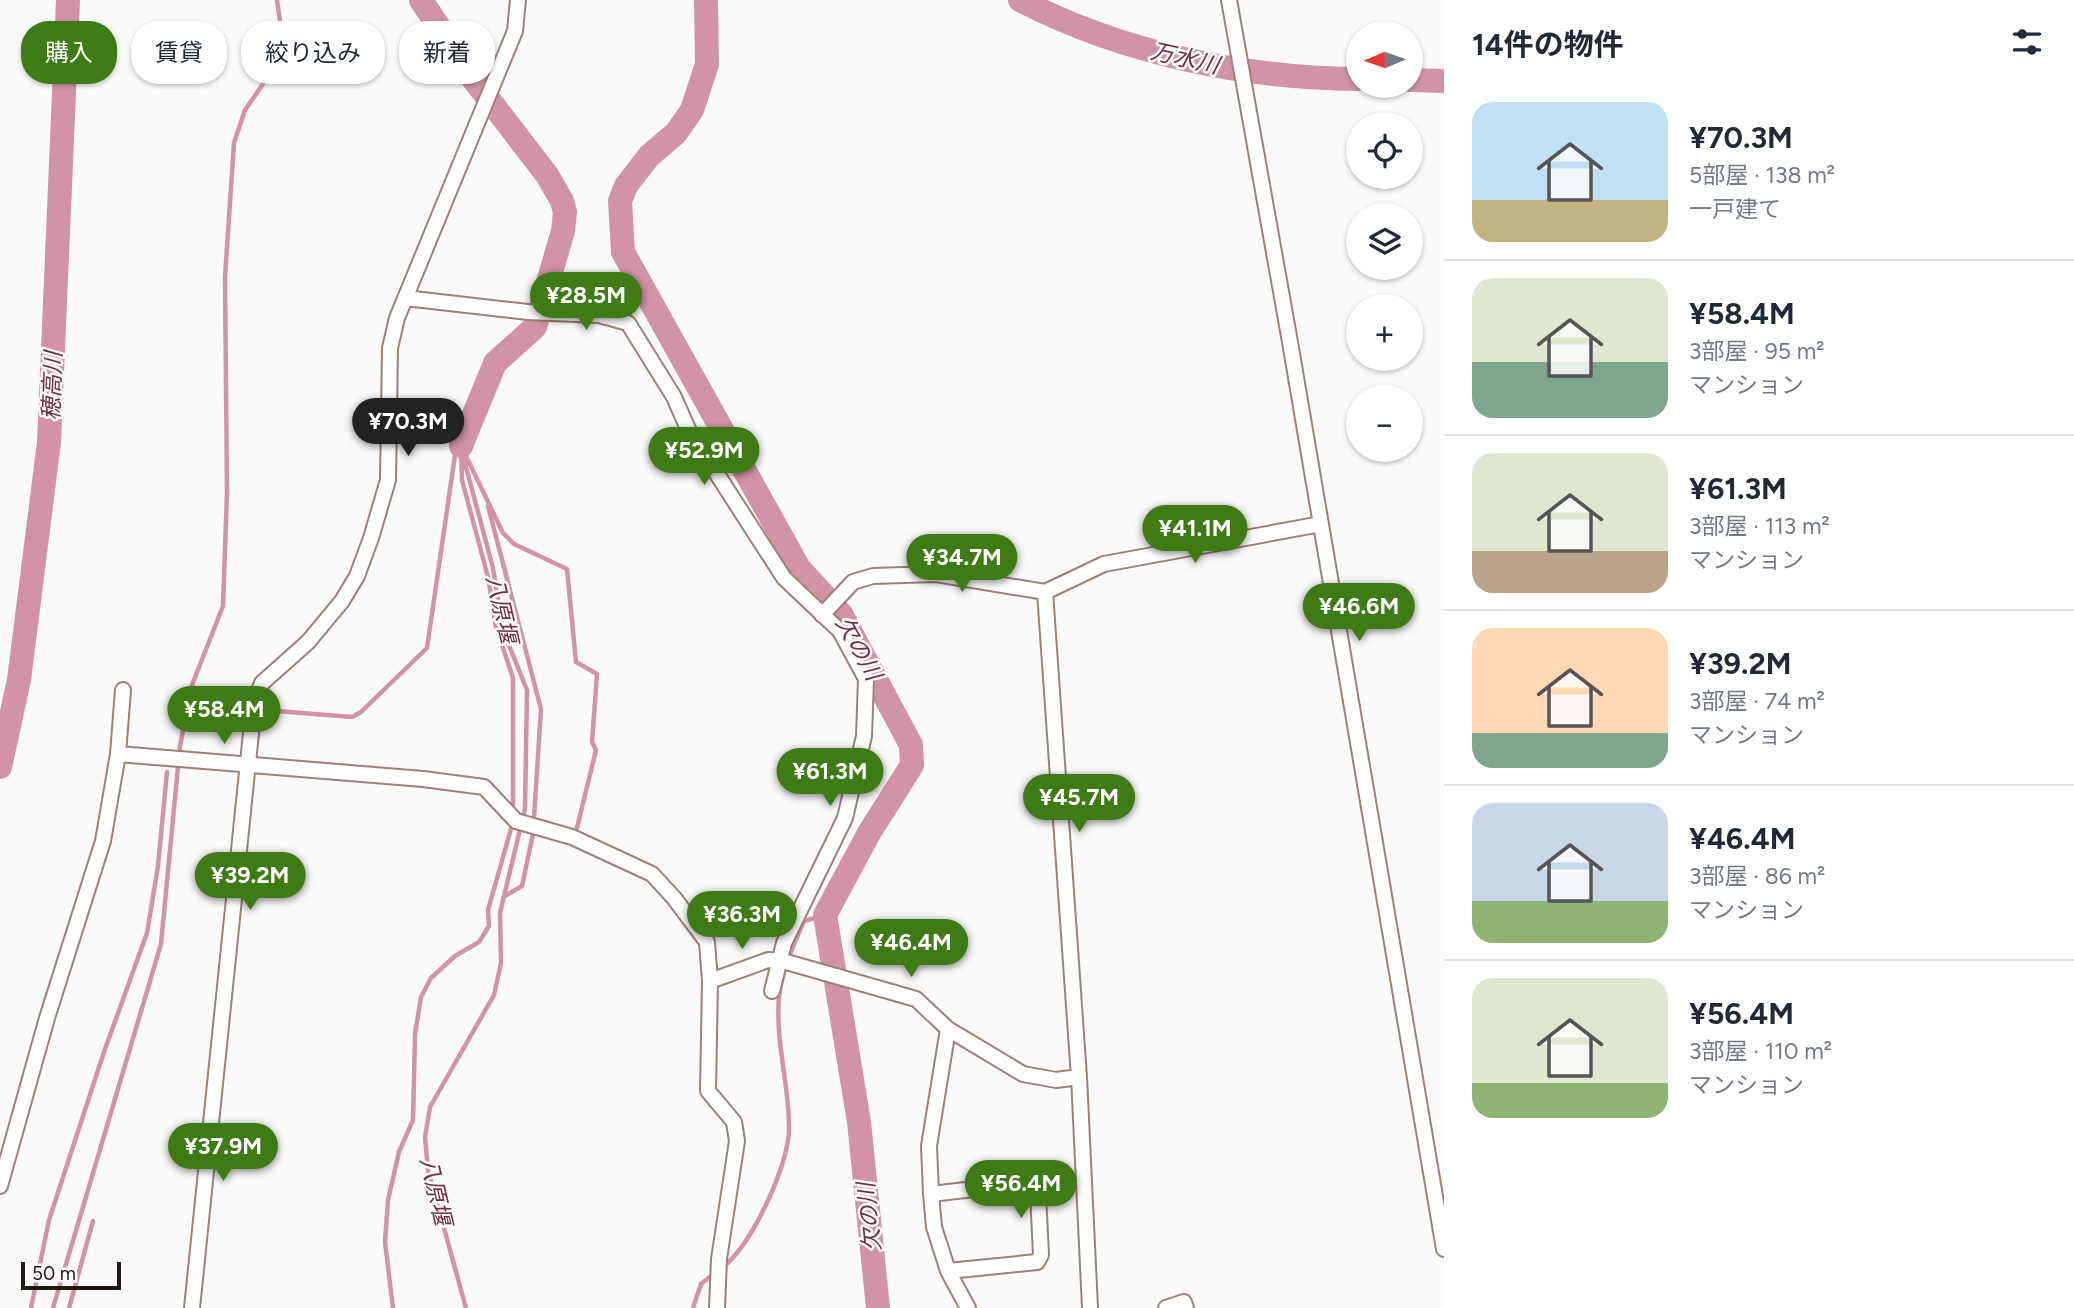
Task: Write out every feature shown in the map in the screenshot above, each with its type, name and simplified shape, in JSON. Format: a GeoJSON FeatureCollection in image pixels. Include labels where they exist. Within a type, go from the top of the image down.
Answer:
{"type":"FeatureCollection","features":[{"type":"Feature","properties":{"kind":"street"},"geometry":{"type":"LineString","coordinates":[[191,1308],[257,691],[262,683],[308,642],[342,601],[357,576],[383,504],[390,454],[390,348],[405,298],[515,31],[519,0]]}},
{"type":"Feature","properties":{"kind":"street"},"geometry":{"type":"LineString","coordinates":[[1229,0],[1444,1249]]}},
{"type":"Feature","properties":{"kind":"street"},"geometry":{"type":"LineString","coordinates":[[405,298],[542,313],[599,315],[628,323],[674,397],[688,429],[784,578],[825,612],[840,631],[866,679],[864,736],[845,818],[772,991]]}},
{"type":"Feature","properties":{"kind":"street"},"geometry":{"type":"LineString","coordinates":[[825,612],[860,579],[889,574],[973,578],[1045,592],[1104,564],[1321,524]]}},
{"type":"Feature","properties":{"kind":"street"},"geometry":{"type":"LineString","coordinates":[[1045,592],[1079,1077],[1090,1308]]}},
{"type":"Feature","properties":{"kind":"street"},"geometry":{"type":"LineString","coordinates":[[0,1186],[47,1018],[103,841],[118,754],[123,690]]}},
{"type":"Feature","properties":{"kind":"street"},"geometry":{"type":"LineString","coordinates":[[118,754],[423,779],[484,787],[510,818],[623,859],[662,883],[707,942],[710,981],[708,1091],[734,1122],[737,1141],[719,1259],[717,1308]]}},
{"type":"Feature","properties":{"kind":"street"},"geometry":{"type":"LineString","coordinates":[[710,981],[760,962],[786,961],[916,999],[948,1030],[1023,1074],[1056,1080],[1079,1077]]}},
{"type":"Feature","properties":{"kind":"street"},"geometry":{"type":"LineString","coordinates":[[948,1030],[929,1146],[931,1194],[934,1227],[948,1271],[968,1308]]}},
{"type":"Feature","properties":{"kind":"street"},"geometry":{"type":"LineString","coordinates":[[931,1194],[1026,1183],[1034,1185],[1038,1193],[1041,1255],[1037,1262],[948,1271]]}},
{"type":"Feature","properties":{"kind":"street"},"geometry":{"type":"LineString","coordinates":[[1166,1308],[1184,1302],[1186,1308]]}},
{"type":"Feature","properties":{"kind":"waterway","name":"穂高川"},"geometry":{"type":"LineString","coordinates":[[0,767],[19,680],[49,442],[68,0]]}},
{"type":"Feature","properties":{"kind":"waterway"},"geometry":{"type":"LineString","coordinates":[[53,1308],[161,944],[180,746],[192,685],[223,606],[227,493],[225,277],[234,143],[245,110],[278,62],[283,42],[277,0]]}},
{"type":"Feature","properties":{"kind":"waterway","name":"八原堰"},"geometry":{"type":"LineString","coordinates":[[421,0],[474,80],[547,175],[562,201],[565,212],[563,231],[535,327],[495,363],[461,446]]}},
{"type":"Feature","properties":{"kind":"waterway","name":"欠の川"},"geometry":{"type":"LineString","coordinates":[[706,0],[707,64],[692,110],[676,133],[649,156],[626,186],[620,201],[623,252],[799,568],[841,614],[911,745],[912,765],[869,833],[825,915],[859,1122],[878,1308]]}},
{"type":"Feature","properties":{"kind":"waterway","name":"万水川"},"geometry":{"type":"LineString","coordinates":[[1020,0],[1100,35],[1184,59],[1271,74],[1346,78]]}},
{"type":"Feature","properties":{"kind":"waterway","name":"万水川"},"geometry":{"type":"LineString","coordinates":[[1423,80],[1444,81]]}},
{"type":"Feature","properties":{"kind":"waterway"},"geometry":{"type":"LineString","coordinates":[[461,446],[462,480],[488,577],[496,627],[513,678],[513,813]]}},
{"type":"Feature","properties":{"kind":"waterway"},"geometry":{"type":"LineString","coordinates":[[264,710],[352,717],[361,712],[427,648],[455,455],[460,447]]}},
{"type":"Feature","properties":{"kind":"waterway","name":"八原堰"},"geometry":{"type":"LineString","coordinates":[[463,456],[493,568],[502,628],[527,690],[525,809],[500,913],[501,963],[494,995],[430,1107],[425,1137],[428,1170],[466,1308]]}},
{"type":"Feature","properties":{"kind":"waterway"},"geometry":{"type":"LineString","coordinates":[[466,456],[503,533],[514,544],[567,569],[576,662],[597,674],[592,742],[596,750],[577,828]]}},
{"type":"Feature","properties":{"kind":"waterway"},"geometry":{"type":"LineString","coordinates":[[488,506],[541,709],[533,834],[522,886],[505,896]]}},
{"type":"Feature","properties":{"kind":"waterway"},"geometry":{"type":"LineString","coordinates":[[31,1308],[49,1220],[104,1052],[147,933],[158,866],[167,772]]}},
{"type":"Feature","properties":{"kind":"waterway"},"geometry":{"type":"LineString","coordinates":[[393,1308],[385,1242],[388,1200],[399,1152],[413,1120],[415,1034],[421,997],[431,978],[455,956],[479,942],[489,926],[488,910],[513,822]]}},
{"type":"Feature","properties":{"kind":"waterway"},"geometry":{"type":"LineString","coordinates":[[723,1267],[734,1256],[756,1223],[782,1164],[787,1146],[789,1114],[779,1031],[780,987],[788,958],[804,921],[825,915]]}},
{"type":"Feature","properties":{"kind":"waterway"},"geometry":{"type":"LineString","coordinates":[[69,1308],[93,1221]]}},
{"type":"Feature","properties":{"kind":"waterway"},"geometry":{"type":"LineString","coordinates":[[693,1308],[701,1284],[716,1272]]}}]}
